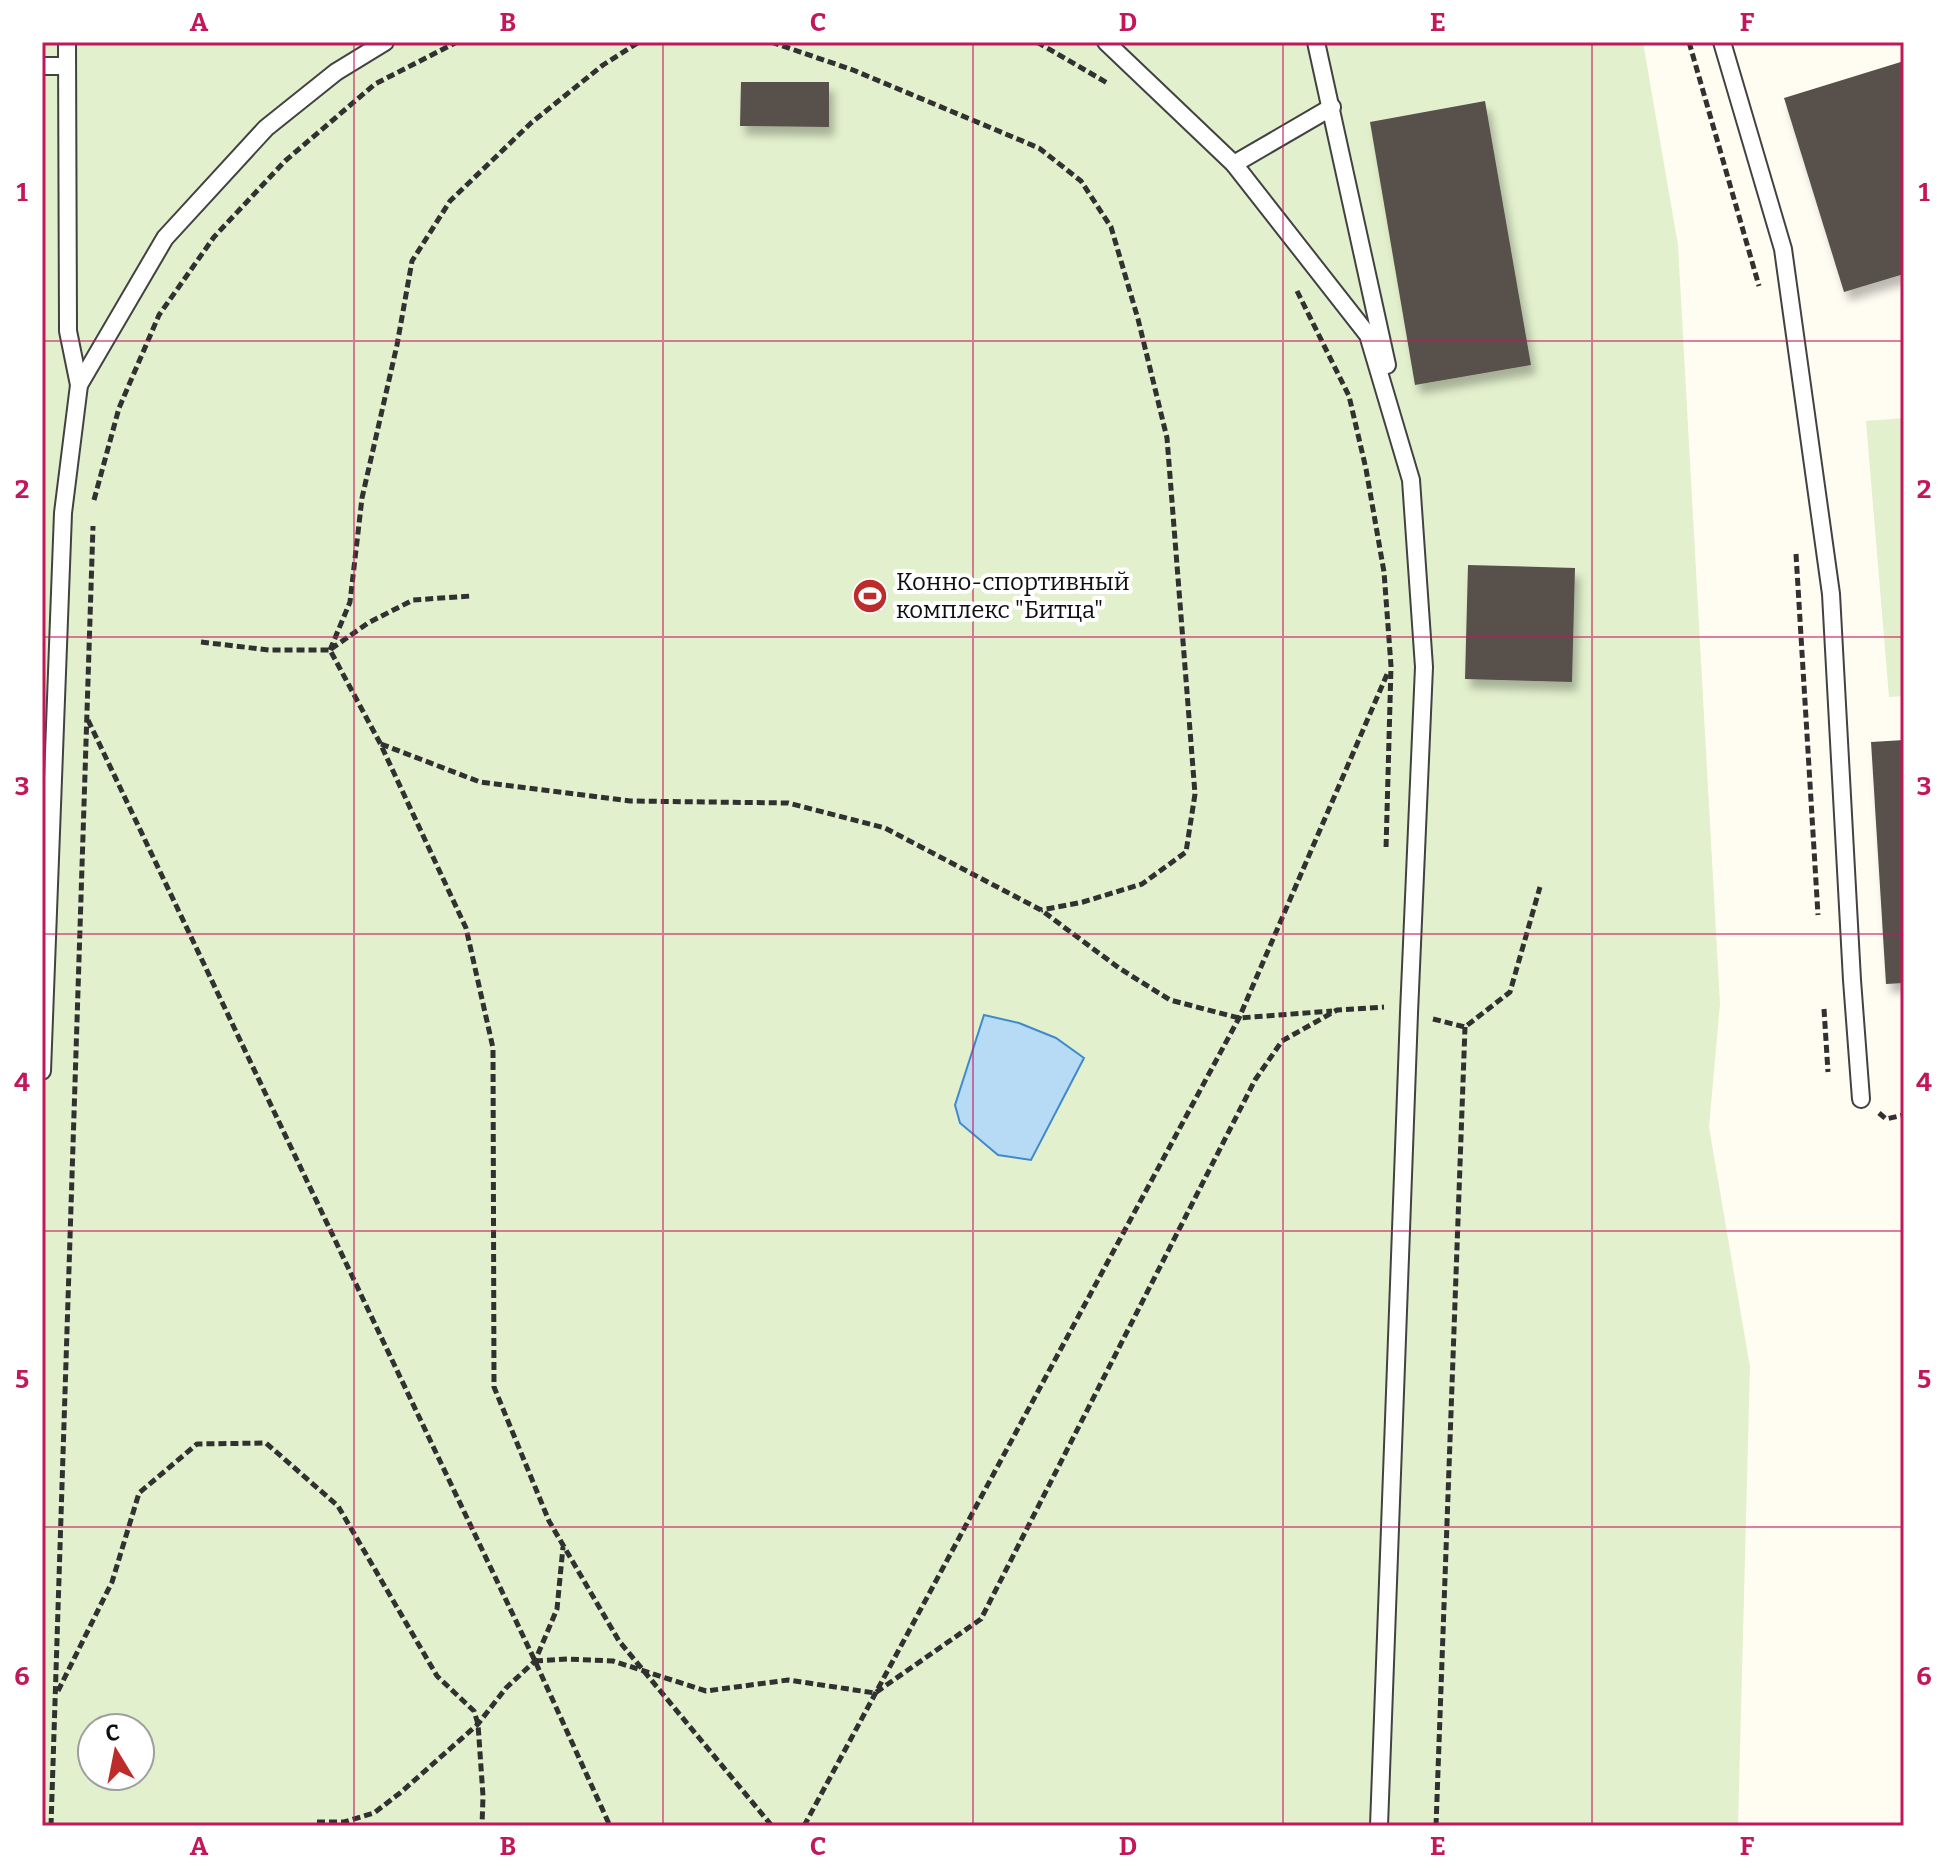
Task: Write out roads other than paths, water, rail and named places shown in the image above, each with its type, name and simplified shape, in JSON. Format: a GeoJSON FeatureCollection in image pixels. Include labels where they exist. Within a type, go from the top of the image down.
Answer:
{"type":"FeatureCollection","features":[{"type":"Feature","properties":{"kind":"lane"},"geometry":{"type":"LineString","coordinates":[[42,1071],[63,513],[79,385],[68,331],[67,42]]}},
{"type":"Feature","properties":{"kind":"lane"},"geometry":{"type":"LineString","coordinates":[[79,385],[165,238],[266,128],[336,72],[385,42]]}},
{"type":"Feature","properties":{"kind":"lane"},"geometry":{"type":"LineString","coordinates":[[1106,42],[1234,164],[1368,335],[1411,480]]}},
{"type":"Feature","properties":{"kind":"lane"},"geometry":{"type":"LineString","coordinates":[[1316,42],[1411,480],[1424,667],[1379,1826]]}},
{"type":"Feature","properties":{"kind":"lane"},"geometry":{"type":"LineString","coordinates":[[1722,42],[1783,249],[1831,594],[1861,1099]]}},
{"type":"Feature","properties":{"kind":"lane"},"geometry":{"type":"LineString","coordinates":[[42,66],[67,66]]}},
{"type":"Feature","properties":{"kind":"lane"},"geometry":{"type":"LineString","coordinates":[[1234,164],[1332,107]]}},
{"type":"Feature","properties":{"kind":"water"},"geometry":{"type":"Polygon","coordinates":[[[984,1015],[1019,1023],[1056,1038],[1084,1058],[1031,1160],[998,1155],[960,1123],[955,1105],[984,1015]]]}},
{"type":"Feature","properties":{"kind":"place","name":"Конно-спортивный комплекс \"Битца\""},"geometry":{"type":"Point","coordinates":[870,596]}}]}
